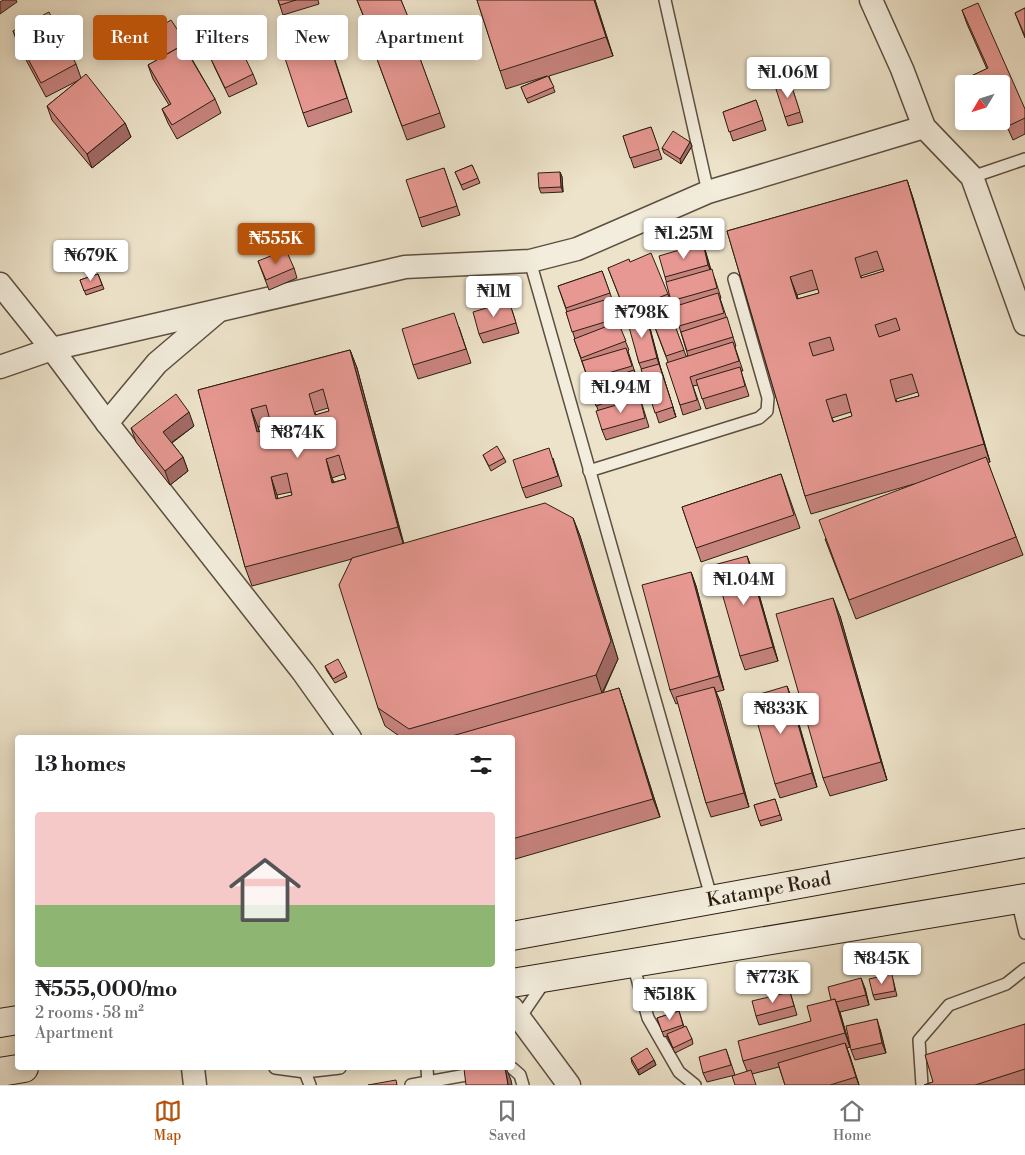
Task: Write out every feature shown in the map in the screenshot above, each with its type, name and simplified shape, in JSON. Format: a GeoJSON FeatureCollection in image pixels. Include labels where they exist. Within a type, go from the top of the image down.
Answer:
{"type":"FeatureCollection","features":[{"type":"Feature","properties":{"kind":"main road","name":"Katampe Road"},"geometry":{"type":"LineString","coordinates":[[515,935],[1025,843]]}},
{"type":"Feature","properties":{"kind":"main road"},"geometry":{"type":"LineString","coordinates":[[515,983],[1021,898]]}},
{"type":"Feature","properties":{"kind":"main road"},"geometry":{"type":"LineString","coordinates":[[0,1023],[15,1020]]}},
{"type":"Feature","properties":{"kind":"main road"},"geometry":{"type":"LineString","coordinates":[[0,1072],[15,1070]]}},
{"type":"Feature","properties":{"kind":"street"},"geometry":{"type":"LineString","coordinates":[[871,0],[902,69],[924,127],[972,177],[1025,324]]}},
{"type":"Feature","properties":{"kind":"street"},"geometry":{"type":"LineString","coordinates":[[0,367],[52,348],[405,266],[530,261],[577,249],[708,192],[924,127]]}},
{"type":"Feature","properties":{"kind":"street"},"geometry":{"type":"LineString","coordinates":[[0,284],[52,348],[107,424],[303,672],[348,735]]}},
{"type":"Feature","properties":{"kind":"street"},"geometry":{"type":"LineString","coordinates":[[107,424],[157,362],[220,310]]}},
{"type":"Feature","properties":{"kind":"street"},"geometry":{"type":"LineString","coordinates":[[515,1016],[568,1085]]}},
{"type":"Feature","properties":{"kind":"street"},"geometry":{"type":"LineString","coordinates":[[192,1070],[195,1085]]}},
{"type":"Feature","properties":{"kind":"lane"},"geometry":{"type":"LineString","coordinates":[[665,0],[708,192]]}},
{"type":"Feature","properties":{"kind":"lane"},"geometry":{"type":"LineString","coordinates":[[972,177],[1025,159]]}},
{"type":"Feature","properties":{"kind":"lane"},"geometry":{"type":"LineString","coordinates":[[530,261],[712,900]]}},
{"type":"Feature","properties":{"kind":"lane"},"geometry":{"type":"LineString","coordinates":[[590,471],[760,418],[767,412],[768,398],[734,279]]}},
{"type":"Feature","properties":{"kind":"lane"},"geometry":{"type":"LineString","coordinates":[[1021,898],[1025,933]]}},
{"type":"Feature","properties":{"kind":"lane"},"geometry":{"type":"LineString","coordinates":[[633,964],[648,1018],[679,1072],[695,1085]]}},
{"type":"Feature","properties":{"kind":"lane"},"geometry":{"type":"LineString","coordinates":[[922,1085],[919,1040],[949,1005],[1006,984],[1025,969]]}},
{"type":"Feature","properties":{"kind":"lane"},"geometry":{"type":"LineString","coordinates":[[515,1016],[546,978]]}},
{"type":"Feature","properties":{"kind":"lane"},"geometry":{"type":"LineString","coordinates":[[290,1070],[305,1072],[322,1070]]}},
{"type":"Feature","properties":{"kind":"lane"},"geometry":{"type":"LineString","coordinates":[[427,1070],[428,1084]]}},
{"type":"Feature","properties":{"kind":"lane"},"geometry":{"type":"LineString","coordinates":[[411,1085],[428,1084],[495,1070]]}},
{"type":"Feature","properties":{"kind":"lane"},"geometry":{"type":"LineString","coordinates":[[514,1070],[520,1075],[522,1085]]}},
{"type":"Feature","properties":{"kind":"lane"},"geometry":{"type":"LineString","coordinates":[[305,1072],[310,1085]]}},
{"type":"Feature","properties":{"kind":"building"},"geometry":{"type":"Polygon","coordinates":[[[278,0],[296,0],[280,5],[278,0]]]}},
{"type":"Feature","properties":{"kind":"building"},"geometry":{"type":"Polygon","coordinates":[[[357,0],[401,0],[407,15],[363,15],[357,0]]]}},
{"type":"Feature","properties":{"kind":"building"},"geometry":{"type":"Polygon","coordinates":[[[477,0],[594,0],[606,37],[500,71],[477,0]]]}},
{"type":"Feature","properties":{"kind":"building"},"geometry":{"type":"Polygon","coordinates":[[[978,3],[1010,75],[973,75],[988,68],[962,10],[978,3]]]}},
{"type":"Feature","properties":{"kind":"building"},"geometry":{"type":"Polygon","coordinates":[[[1025,8],[1025,36],[1015,13],[1025,8]]]}},
{"type":"Feature","properties":{"kind":"building"},"geometry":{"type":"Polygon","coordinates":[[[171,20],[177,29],[177,48],[167,54],[167,23],[171,20]]]}},
{"type":"Feature","properties":{"kind":"building"},"geometry":{"type":"Polygon","coordinates":[[[177,48],[177,60],[192,60],[215,99],[172,125],[162,109],[171,104],[148,65],[157,60],[167,60],[167,54],[177,48]]]}},
{"type":"Feature","properties":{"kind":"building"},"geometry":{"type":"Polygon","coordinates":[[[29,60],[74,60],[76,64],[41,83],[29,60]]]}},
{"type":"Feature","properties":{"kind":"building"},"geometry":{"type":"Polygon","coordinates":[[[211,60],[246,60],[253,74],[225,88],[211,60]]]}},
{"type":"Feature","properties":{"kind":"building"},"geometry":{"type":"Polygon","coordinates":[[[286,60],[335,60],[347,98],[303,113],[286,60]]]}},
{"type":"Feature","properties":{"kind":"building"},"geometry":{"type":"Polygon","coordinates":[[[377,60],[421,60],[440,113],[402,126],[377,60]]]}},
{"type":"Feature","properties":{"kind":"building"},"geometry":{"type":"Polygon","coordinates":[[[86,74],[125,123],[87,154],[47,106],[86,74]]]}},
{"type":"Feature","properties":{"kind":"building"},"geometry":{"type":"Polygon","coordinates":[[[1010,75],[1025,109],[1025,118],[1010,125],[1010,75]]]}},
{"type":"Feature","properties":{"kind":"building"},"geometry":{"type":"Polygon","coordinates":[[[548,76],[554,87],[526,99],[521,87],[548,76]]]}},
{"type":"Feature","properties":{"kind":"building"},"geometry":{"type":"Polygon","coordinates":[[[790,81],[800,112],[785,117],[775,86],[790,81]]]}},
{"type":"Feature","properties":{"kind":"building"},"geometry":{"type":"Polygon","coordinates":[[[756,100],[763,120],[729,132],[723,112],[756,100]]]}},
{"type":"Feature","properties":{"kind":"building"},"geometry":{"type":"Polygon","coordinates":[[[651,127],[659,149],[630,158],[623,136],[651,127]]]}},
{"type":"Feature","properties":{"kind":"building"},"geometry":{"type":"Polygon","coordinates":[[[673,131],[690,142],[680,159],[662,148],[673,131]]]}},
{"type":"Feature","properties":{"kind":"building"},"geometry":{"type":"Polygon","coordinates":[[[472,165],[478,178],[461,185],[455,172],[472,165]]]}},
{"type":"Feature","properties":{"kind":"building"},"geometry":{"type":"Polygon","coordinates":[[[444,168],[457,206],[419,218],[406,180],[444,168]]]}},
{"type":"Feature","properties":{"kind":"building"},"geometry":{"type":"Polygon","coordinates":[[[560,172],[561,187],[539,188],[538,173],[560,172]]]}},
{"type":"Feature","properties":{"kind":"building"},"geometry":{"type":"Polygon","coordinates":[[[907,180],[984,444],[805,496],[727,231],[907,180]],[[877,251],[855,258],[861,278],[884,271],[877,251]],[[812,270],[790,277],[797,299],[819,293],[812,270]],[[896,318],[875,325],[879,337],[900,330],[896,318]],[[830,337],[809,343],[813,356],[834,350],[830,337]],[[912,374],[890,380],[896,402],[919,396],[912,374]],[[846,394],[826,400],[833,422],[852,416],[846,394]]]}},
{"type":"Feature","properties":{"kind":"building"},"geometry":{"type":"Polygon","coordinates":[[[703,243],[708,265],[665,277],[659,256],[703,243]]]}},
{"type":"Feature","properties":{"kind":"building"},"geometry":{"type":"Polygon","coordinates":[[[286,250],[294,268],[266,280],[258,261],[286,250]]]}},
{"type":"Feature","properties":{"kind":"building"},"geometry":{"type":"Polygon","coordinates":[[[651,253],[668,294],[625,311],[608,268],[629,259],[630,262],[651,253]]]}},
{"type":"Feature","properties":{"kind":"building"},"geometry":{"type":"Polygon","coordinates":[[[712,269],[717,288],[671,301],[666,282],[712,269]]]}},
{"type":"Feature","properties":{"kind":"building"},"geometry":{"type":"Polygon","coordinates":[[[602,271],[610,293],[566,308],[558,286],[602,271]]]}},
{"type":"Feature","properties":{"kind":"building"},"geometry":{"type":"Polygon","coordinates":[[[98,274],[102,285],[84,291],[80,280],[98,274]]]}},
{"type":"Feature","properties":{"kind":"building"},"geometry":{"type":"Polygon","coordinates":[[[718,293],[724,313],[679,326],[673,307],[718,293]]]}},
{"type":"Feature","properties":{"kind":"building"},"geometry":{"type":"Polygon","coordinates":[[[611,298],[618,318],[572,332],[566,312],[611,298]]]}},
{"type":"Feature","properties":{"kind":"building"},"geometry":{"type":"Polygon","coordinates":[[[509,301],[516,323],[479,334],[473,312],[509,301]]]}},
{"type":"Feature","properties":{"kind":"building"},"geometry":{"type":"Polygon","coordinates":[[[668,307],[684,350],[666,356],[650,314],[668,307]]]}},
{"type":"Feature","properties":{"kind":"building"},"geometry":{"type":"Polygon","coordinates":[[[454,313],[466,349],[413,365],[402,329],[454,313]]]}},
{"type":"Feature","properties":{"kind":"building"},"geometry":{"type":"Polygon","coordinates":[[[646,315],[657,358],[639,363],[627,320],[646,315]]]}},
{"type":"Feature","properties":{"kind":"building"},"geometry":{"type":"Polygon","coordinates":[[[727,317],[733,337],[687,351],[681,332],[727,317]]]}},
{"type":"Feature","properties":{"kind":"building"},"geometry":{"type":"Polygon","coordinates":[[[618,322],[626,341],[581,358],[574,339],[618,322]]]}},
{"type":"Feature","properties":{"kind":"building"},"geometry":{"type":"Polygon","coordinates":[[[733,342],[739,361],[690,377],[697,400],[680,405],[666,363],[733,342]]]}},
{"type":"Feature","properties":{"kind":"building"},"geometry":{"type":"Polygon","coordinates":[[[626,348],[632,366],[588,379],[582,361],[626,348]]]}},
{"type":"Feature","properties":{"kind":"building"},"geometry":{"type":"Polygon","coordinates":[[[350,350],[398,527],[245,567],[198,390],[350,350]],[[323,389],[309,394],[315,415],[329,411],[323,389]],[[266,405],[251,409],[257,432],[272,428],[266,405]],[[339,455],[326,459],[332,483],[346,479],[339,455]],[[287,473],[271,477],[276,499],[292,495],[287,473]]]}},
{"type":"Feature","properties":{"kind":"building"},"geometry":{"type":"Polygon","coordinates":[[[659,364],[673,407],[655,413],[641,369],[659,364]]]}},
{"type":"Feature","properties":{"kind":"building"},"geometry":{"type":"Polygon","coordinates":[[[740,367],[745,386],[702,399],[696,380],[740,367]]]}},
{"type":"Feature","properties":{"kind":"building"},"geometry":{"type":"Polygon","coordinates":[[[634,370],[641,390],[596,406],[589,385],[634,370]]]}},
{"type":"Feature","properties":{"kind":"building"},"geometry":{"type":"Polygon","coordinates":[[[176,394],[189,412],[163,432],[183,457],[165,471],[131,428],[176,394]]]}},
{"type":"Feature","properties":{"kind":"building"},"geometry":{"type":"Polygon","coordinates":[[[640,398],[645,418],[602,430],[596,411],[640,398]]]}},
{"type":"Feature","properties":{"kind":"building"},"geometry":{"type":"Polygon","coordinates":[[[497,446],[504,458],[489,466],[483,455],[497,446]]]}},
{"type":"Feature","properties":{"kind":"building"},"geometry":{"type":"Polygon","coordinates":[[[549,448],[558,476],[522,488],[513,460],[549,448]]]}},
{"type":"Feature","properties":{"kind":"building"},"geometry":{"type":"Polygon","coordinates":[[[986,457],[1016,537],[849,600],[819,520],[986,457]]]}},
{"type":"Feature","properties":{"kind":"building"},"geometry":{"type":"Polygon","coordinates":[[[781,474],[794,515],[696,548],[682,507],[781,474]]]}},
{"type":"Feature","properties":{"kind":"building"},"geometry":{"type":"Polygon","coordinates":[[[545,503],[573,518],[611,641],[596,675],[409,729],[378,708],[339,585],[352,558],[545,503]]]}},
{"type":"Feature","properties":{"kind":"building"},"geometry":{"type":"Polygon","coordinates":[[[747,556],[773,647],[740,656],[714,565],[747,556]]]}},
{"type":"Feature","properties":{"kind":"building"},"geometry":{"type":"Polygon","coordinates":[[[691,572],[719,676],[670,690],[642,585],[691,572]]]}},
{"type":"Feature","properties":{"kind":"building"},"geometry":{"type":"Polygon","coordinates":[[[833,598],[881,762],[823,778],[776,614],[833,598]]]}},
{"type":"Feature","properties":{"kind":"building"},"geometry":{"type":"Polygon","coordinates":[[[338,659],[345,672],[333,679],[325,666],[338,659]]]}},
{"type":"Feature","properties":{"kind":"building"},"geometry":{"type":"Polygon","coordinates":[[[787,686],[812,773],[775,784],[750,697],[787,686]]]}},
{"type":"Feature","properties":{"kind":"building"},"geometry":{"type":"Polygon","coordinates":[[[714,687],[744,793],[706,803],[676,697],[714,687]]]}},
{"type":"Feature","properties":{"kind":"building"},"geometry":{"type":"Polygon","coordinates":[[[619,688],[653,799],[515,838],[515,735],[455,735],[619,688]]]}},
{"type":"Feature","properties":{"kind":"building"},"geometry":{"type":"Polygon","coordinates":[[[775,799],[780,815],[759,821],[754,805],[775,799]]]}},
{"type":"Feature","properties":{"kind":"building"},"geometry":{"type":"Polygon","coordinates":[[[892,974],[895,991],[873,995],[869,979],[892,974]]]}},
{"type":"Feature","properties":{"kind":"building"},"geometry":{"type":"Polygon","coordinates":[[[861,978],[866,995],[836,1002],[835,999],[831,1000],[828,987],[861,978]]]}},
{"type":"Feature","properties":{"kind":"building"},"geometry":{"type":"Polygon","coordinates":[[[790,992],[794,1006],[756,1016],[752,1001],[790,992]]]}},
{"type":"Feature","properties":{"kind":"building"},"geometry":{"type":"Polygon","coordinates":[[[835,999],[845,1033],[743,1061],[738,1041],[811,1021],[807,1006],[835,999]]]}},
{"type":"Feature","properties":{"kind":"building"},"geometry":{"type":"Polygon","coordinates":[[[679,1011],[683,1025],[662,1032],[657,1018],[679,1011]]]}},
{"type":"Feature","properties":{"kind":"building"},"geometry":{"type":"Polygon","coordinates":[[[877,1019],[882,1043],[851,1050],[846,1026],[877,1019]]]}},
{"type":"Feature","properties":{"kind":"building"},"geometry":{"type":"Polygon","coordinates":[[[1025,1024],[1025,1069],[975,1085],[924,1085],[933,1082],[925,1055],[1025,1024]]]}},
{"type":"Feature","properties":{"kind":"building"},"geometry":{"type":"Polygon","coordinates":[[[686,1026],[692,1039],[673,1048],[667,1034],[686,1026]]]}},
{"type":"Feature","properties":{"kind":"building"},"geometry":{"type":"Polygon","coordinates":[[[845,1043],[856,1077],[830,1085],[785,1085],[778,1063],[845,1043]]]}},
{"type":"Feature","properties":{"kind":"building"},"geometry":{"type":"Polygon","coordinates":[[[647,1048],[654,1060],[638,1070],[631,1058],[647,1048]]]}},
{"type":"Feature","properties":{"kind":"building"},"geometry":{"type":"Polygon","coordinates":[[[726,1049],[731,1065],[703,1073],[699,1057],[726,1049]]]}},
{"type":"Feature","properties":{"kind":"building"},"geometry":{"type":"Polygon","coordinates":[[[464,1070],[505,1070],[508,1085],[466,1085],[464,1070]]]}},
{"type":"Feature","properties":{"kind":"building"},"geometry":{"type":"Polygon","coordinates":[[[751,1070],[756,1085],[735,1085],[732,1076],[751,1070]]]}},
{"type":"Feature","properties":{"kind":"building"},"geometry":{"type":"Polygon","coordinates":[[[396,1080],[397,1085],[368,1085],[396,1080]]]}}]}
